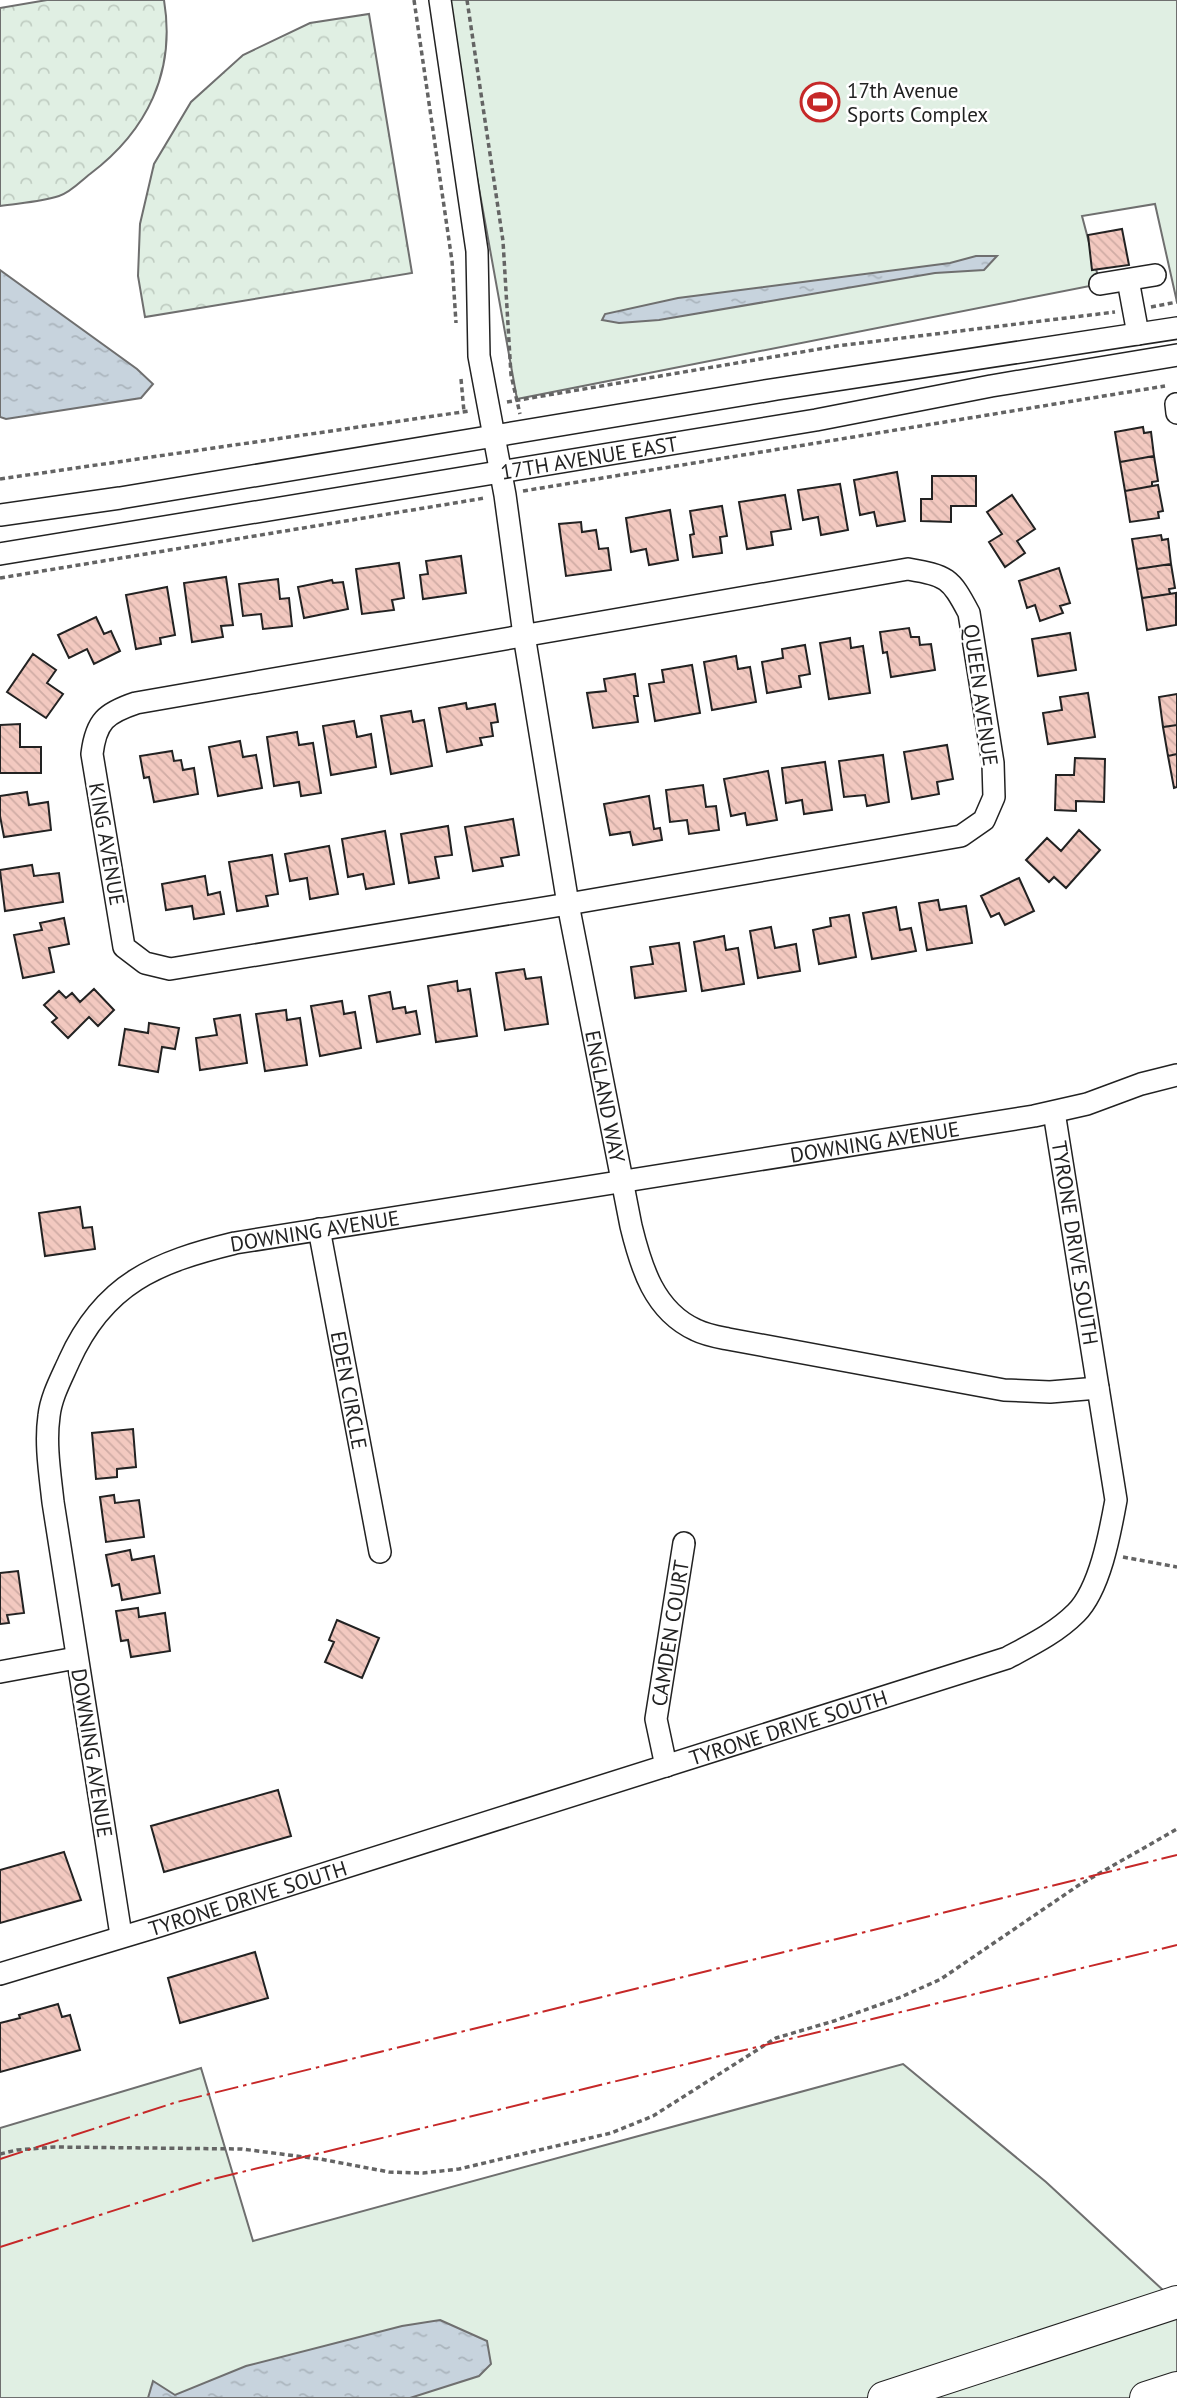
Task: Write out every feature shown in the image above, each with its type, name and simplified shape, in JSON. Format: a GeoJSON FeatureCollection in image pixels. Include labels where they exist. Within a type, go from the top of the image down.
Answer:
{"type":"FeatureCollection","features":[{"type":"Feature","properties":{"kind":"highway"},"geometry":{"type":"LineString","coordinates":[[884,2398],[1177,2302]]}},
{"type":"Feature","properties":{"kind":"highway"},"geometry":{"type":"LineString","coordinates":[[1146,2398],[1177,2388]]}},
{"type":"Feature","properties":{"kind":"street","name":"ENGLAND WAY"},"geometry":{"type":"LineString","coordinates":[[440,0],[477,251],[480,356],[505,495],[524,635],[568,904],[622,1181],[638,1255],[650,1286],[675,1317],[696,1331],[728,1339],[1004,1390],[1050,1392],[1098,1388]]}},
{"type":"Feature","properties":{"kind":"street"},"geometry":{"type":"LineString","coordinates":[[1100,284],[1155,275]]}},
{"type":"Feature","properties":{"kind":"street"},"geometry":{"type":"LineString","coordinates":[[1128,279],[1138,334]]}},
{"type":"Feature","properties":{"kind":"street","name":"17TH AVENUE EAST"},"geometry":{"type":"LineString","coordinates":[[0,515],[777,388],[1177,328]]}},
{"type":"Feature","properties":{"kind":"street","name":"17TH AVENUE EAST"},"geometry":{"type":"LineString","coordinates":[[0,554],[816,420],[991,386],[1177,355]]}},
{"type":"Feature","properties":{"kind":"street","name":"QUEEN AVENUE"},"geometry":{"type":"LineString","coordinates":[[524,635],[908,569],[941,575],[958,591],[969,613],[993,763],[994,797],[984,820],[961,836],[568,904]]}},
{"type":"Feature","properties":{"kind":"street","name":"KING AVENUE"},"geometry":{"type":"LineString","coordinates":[[524,635],[136,703],[113,710],[94,733],[94,768],[124,947],[145,963],[170,969],[568,904]]}},
{"type":"Feature","properties":{"kind":"street","name":"DOWNING AVENUE"},"geometry":{"type":"LineString","coordinates":[[121,1935],[76,1658],[53,1502],[48,1446],[49,1416],[56,1388],[73,1351],[97,1313],[114,1295],[164,1264],[187,1255],[235,1243],[1054,1112],[1177,1075]]}},
{"type":"Feature","properties":{"kind":"street","name":"TYRONE DRIVE SOUTH"},"geometry":{"type":"LineString","coordinates":[[0,1974],[1007,1658],[1048,1636],[1078,1612],[1093,1587],[1116,1500],[1054,1112]]}},
{"type":"Feature","properties":{"kind":"street","name":"EDEN CIRCLE"},"geometry":{"type":"LineString","coordinates":[[319,1230],[380,1552]]}},
{"type":"Feature","properties":{"kind":"street","name":"CAMDEN COURT"},"geometry":{"type":"LineString","coordinates":[[666,1766],[656,1719],[684,1543]]}},
{"type":"Feature","properties":{"kind":"street"},"geometry":{"type":"LineString","coordinates":[[0,1672],[76,1658]]}},
{"type":"Feature","properties":{"kind":"path"},"geometry":{"type":"LineString","coordinates":[[414,0],[452,261],[456,324]]}},
{"type":"Feature","properties":{"kind":"path"},"geometry":{"type":"LineString","coordinates":[[467,0],[503,241],[511,375],[524,430]]}},
{"type":"Feature","properties":{"kind":"path"},"geometry":{"type":"LineString","coordinates":[[0,479],[464,412],[517,399],[837,346],[1133,310],[1177,302]]}},
{"type":"Feature","properties":{"kind":"path"},"geometry":{"type":"LineString","coordinates":[[461,374],[464,412]]}},
{"type":"Feature","properties":{"kind":"path"},"geometry":{"type":"LineString","coordinates":[[0,579],[535,489],[1177,400]]}},
{"type":"Feature","properties":{"kind":"path"},"geometry":{"type":"LineString","coordinates":[[531,467],[535,489]]}},
{"type":"Feature","properties":{"kind":"path"},"geometry":{"type":"LineString","coordinates":[[1104,1552],[1177,1567]]}},
{"type":"Feature","properties":{"kind":"path"},"geometry":{"type":"LineString","coordinates":[[0,2154],[55,2147],[242,2149],[320,2159],[389,2172],[423,2173],[459,2169],[611,2133],[653,2116],[776,2038],[901,1997],[941,1979],[1079,1885],[1177,1829]]}},
{"type":"Feature","properties":{"kind":"green space"},"geometry":{"type":"Polygon","coordinates":[[[47,0],[164,0],[166,52],[161,75],[142,119],[127,139],[75,187],[52,198],[0,206],[0,8],[47,0]]]}},
{"type":"Feature","properties":{"kind":"green space","name":"17th Avenue Sports Complex"},"geometry":{"type":"Polygon","coordinates":[[[445,0],[1177,0],[1177,302],[1155,204],[1082,216],[1100,284],[517,399],[445,0]]]}},
{"type":"Feature","properties":{"kind":"green space"},"geometry":{"type":"Polygon","coordinates":[[[369,14],[412,273],[145,317],[138,276],[140,224],[154,164],[191,102],[243,55],[310,23],[369,14]]]}},
{"type":"Feature","properties":{"kind":"green space"},"geometry":{"type":"Polygon","coordinates":[[[903,2064],[1046,2182],[1177,2303],[1177,2398],[0,2398],[0,2128],[201,2068],[253,2241],[903,2064]]]}},
{"type":"Feature","properties":{"kind":"water"},"geometry":{"type":"Polygon","coordinates":[[[976,256],[997,256],[984,270],[935,273],[659,320],[619,323],[602,320],[605,314],[678,298],[950,263],[976,256]]]}},
{"type":"Feature","properties":{"kind":"water"},"geometry":{"type":"Polygon","coordinates":[[[0,270],[137,369],[153,384],[141,398],[6,419],[0,417],[0,270]]]}},
{"type":"Feature","properties":{"kind":"water"},"geometry":{"type":"Polygon","coordinates":[[[440,2320],[487,2341],[491,2364],[479,2376],[410,2398],[148,2398],[153,2381],[175,2395],[246,2366],[402,2326],[440,2320]]]}},
{"type":"Feature","properties":{"kind":"building"},"geometry":{"type":"Polygon","coordinates":[[[1122,229],[1129,265],[1092,270],[1088,235],[1122,229]]]}},
{"type":"Feature","properties":{"kind":"building"},"geometry":{"type":"Polygon","coordinates":[[[1143,427],[1144,433],[1151,432],[1154,456],[1120,462],[1115,432],[1143,427]]]}},
{"type":"Feature","properties":{"kind":"building"},"geometry":{"type":"Polygon","coordinates":[[[1154,456],[1158,481],[1152,482],[1152,486],[1125,491],[1120,462],[1154,456]]]}},
{"type":"Feature","properties":{"kind":"building"},"geometry":{"type":"Polygon","coordinates":[[[897,472],[905,521],[877,526],[874,512],[860,515],[854,480],[897,472]]]}},
{"type":"Feature","properties":{"kind":"building"},"geometry":{"type":"Polygon","coordinates":[[[932,476],[976,476],[976,506],[951,506],[951,522],[921,521],[921,499],[932,499],[932,476]]]}},
{"type":"Feature","properties":{"kind":"building"},"geometry":{"type":"Polygon","coordinates":[[[840,484],[848,530],[821,535],[818,517],[803,520],[798,490],[840,484]]]}},
{"type":"Feature","properties":{"kind":"building"},"geometry":{"type":"Polygon","coordinates":[[[1158,485],[1163,511],[1158,512],[1159,518],[1130,522],[1125,491],[1158,485]]]}},
{"type":"Feature","properties":{"kind":"building"},"geometry":{"type":"Polygon","coordinates":[[[785,495],[791,529],[771,532],[773,545],[747,549],[739,502],[785,495]]]}},
{"type":"Feature","properties":{"kind":"building"},"geometry":{"type":"Polygon","coordinates":[[[1012,495],[1035,529],[1017,541],[1025,553],[1005,567],[989,542],[1002,534],[987,512],[1012,495]]]}},
{"type":"Feature","properties":{"kind":"building"},"geometry":{"type":"Polygon","coordinates":[[[722,506],[727,536],[720,537],[722,553],[693,557],[690,535],[694,534],[690,511],[722,506]]]}},
{"type":"Feature","properties":{"kind":"building"},"geometry":{"type":"Polygon","coordinates":[[[670,510],[678,560],[649,565],[646,549],[631,552],[626,518],[670,510]]]}},
{"type":"Feature","properties":{"kind":"building"},"geometry":{"type":"Polygon","coordinates":[[[581,522],[582,532],[596,530],[599,549],[608,548],[611,570],[566,576],[559,524],[581,522]]]}},
{"type":"Feature","properties":{"kind":"building"},"geometry":{"type":"Polygon","coordinates":[[[1161,535],[1162,540],[1168,539],[1171,564],[1137,569],[1132,539],[1161,535]]]}},
{"type":"Feature","properties":{"kind":"building"},"geometry":{"type":"Polygon","coordinates":[[[461,556],[466,593],[423,599],[420,575],[428,574],[426,561],[461,556]]]}},
{"type":"Feature","properties":{"kind":"building"},"geometry":{"type":"Polygon","coordinates":[[[399,563],[404,598],[392,600],[394,610],[362,614],[356,569],[399,563]]]}},
{"type":"Feature","properties":{"kind":"building"},"geometry":{"type":"Polygon","coordinates":[[[1171,564],[1175,588],[1169,589],[1170,594],[1142,598],[1137,569],[1171,564]]]}},
{"type":"Feature","properties":{"kind":"building"},"geometry":{"type":"Polygon","coordinates":[[[1059,568],[1070,603],[1060,606],[1063,613],[1040,621],[1035,605],[1027,608],[1019,581],[1059,568]]]}},
{"type":"Feature","properties":{"kind":"building"},"geometry":{"type":"Polygon","coordinates":[[[226,577],[233,625],[221,626],[223,637],[192,642],[184,583],[226,577]]]}},
{"type":"Feature","properties":{"kind":"building"},"geometry":{"type":"Polygon","coordinates":[[[278,579],[280,599],[289,598],[292,626],[263,629],[261,614],[243,616],[239,584],[278,579]]]}},
{"type":"Feature","properties":{"kind":"building"},"geometry":{"type":"Polygon","coordinates":[[[332,580],[333,583],[343,582],[348,609],[304,618],[298,587],[332,580]]]}},
{"type":"Feature","properties":{"kind":"building"},"geometry":{"type":"Polygon","coordinates":[[[167,587],[175,635],[160,638],[161,644],[136,649],[126,595],[167,587]]]}},
{"type":"Feature","properties":{"kind":"building"},"geometry":{"type":"Polygon","coordinates":[[[1176,593],[1176,625],[1147,630],[1142,598],[1176,593]]]}},
{"type":"Feature","properties":{"kind":"building"},"geometry":{"type":"Polygon","coordinates":[[[96,617],[104,634],[111,631],[120,651],[94,664],[87,649],[69,658],[58,635],[96,617]]]}},
{"type":"Feature","properties":{"kind":"building"},"geometry":{"type":"Polygon","coordinates":[[[909,628],[911,637],[919,637],[920,645],[931,644],[935,670],[891,677],[880,632],[909,628]]]}},
{"type":"Feature","properties":{"kind":"building"},"geometry":{"type":"Polygon","coordinates":[[[1070,633],[1076,670],[1038,676],[1032,639],[1070,633]]]}},
{"type":"Feature","properties":{"kind":"building"},"geometry":{"type":"Polygon","coordinates":[[[850,638],[851,648],[863,646],[870,693],[829,699],[820,643],[850,638]]]}},
{"type":"Feature","properties":{"kind":"building"},"geometry":{"type":"Polygon","coordinates":[[[805,645],[810,674],[799,676],[801,687],[767,693],[762,662],[783,658],[782,649],[805,645]]]}},
{"type":"Feature","properties":{"kind":"building"},"geometry":{"type":"Polygon","coordinates":[[[33,654],[56,670],[47,683],[63,694],[46,718],[7,692],[33,654]]]}},
{"type":"Feature","properties":{"kind":"building"},"geometry":{"type":"Polygon","coordinates":[[[736,656],[738,669],[750,667],[756,702],[712,710],[704,662],[736,656]]]}},
{"type":"Feature","properties":{"kind":"building"},"geometry":{"type":"Polygon","coordinates":[[[692,665],[700,713],[655,721],[649,684],[664,682],[662,670],[692,665]]]}},
{"type":"Feature","properties":{"kind":"building"},"geometry":{"type":"Polygon","coordinates":[[[635,674],[638,696],[634,696],[638,722],[593,728],[587,693],[606,691],[604,679],[635,674]]]}},
{"type":"Feature","properties":{"kind":"building"},"geometry":{"type":"Polygon","coordinates":[[[1088,693],[1095,737],[1048,744],[1043,713],[1062,710],[1060,697],[1088,693]]]}},
{"type":"Feature","properties":{"kind":"building"},"geometry":{"type":"Polygon","coordinates":[[[1177,694],[1177,725],[1163,727],[1159,697],[1177,694]]]}},
{"type":"Feature","properties":{"kind":"building"},"geometry":{"type":"Polygon","coordinates":[[[466,703],[467,709],[495,704],[498,722],[491,723],[493,736],[480,738],[482,745],[447,752],[439,708],[466,703]]]}},
{"type":"Feature","properties":{"kind":"building"},"geometry":{"type":"Polygon","coordinates":[[[411,711],[413,722],[424,720],[432,766],[391,774],[381,716],[411,711]]]}},
{"type":"Feature","properties":{"kind":"building"},"geometry":{"type":"Polygon","coordinates":[[[354,721],[357,737],[371,734],[376,767],[331,775],[323,726],[354,721]]]}},
{"type":"Feature","properties":{"kind":"building"},"geometry":{"type":"Polygon","coordinates":[[[20,724],[20,747],[41,747],[41,773],[0,773],[0,725],[20,724]]]}},
{"type":"Feature","properties":{"kind":"building"},"geometry":{"type":"Polygon","coordinates":[[[1177,725],[1177,754],[1168,756],[1163,727],[1177,725]]]}},
{"type":"Feature","properties":{"kind":"building"},"geometry":{"type":"Polygon","coordinates":[[[297,732],[299,745],[313,743],[321,793],[301,796],[299,782],[274,786],[267,737],[297,732]]]}},
{"type":"Feature","properties":{"kind":"building"},"geometry":{"type":"Polygon","coordinates":[[[240,741],[243,757],[256,755],[262,788],[218,796],[209,747],[240,741]]]}},
{"type":"Feature","properties":{"kind":"building"},"geometry":{"type":"Polygon","coordinates":[[[947,745],[953,779],[937,782],[939,794],[912,799],[904,752],[947,745]]]}},
{"type":"Feature","properties":{"kind":"building"},"geometry":{"type":"Polygon","coordinates":[[[172,751],[174,761],[181,760],[183,770],[194,768],[198,794],[154,802],[149,777],[144,778],[140,756],[172,751]]]}},
{"type":"Feature","properties":{"kind":"building"},"geometry":{"type":"Polygon","coordinates":[[[1177,754],[1177,787],[1174,788],[1168,756],[1177,754]]]}},
{"type":"Feature","properties":{"kind":"building"},"geometry":{"type":"Polygon","coordinates":[[[883,755],[889,802],[867,806],[865,795],[844,797],[839,761],[883,755]]]}},
{"type":"Feature","properties":{"kind":"building"},"geometry":{"type":"Polygon","coordinates":[[[1075,758],[1105,759],[1104,802],[1076,801],[1076,811],[1055,810],[1056,775],[1074,775],[1075,758]]]}},
{"type":"Feature","properties":{"kind":"building"},"geometry":{"type":"Polygon","coordinates":[[[825,762],[832,810],[804,814],[802,800],[786,803],[782,768],[825,762]]]}},
{"type":"Feature","properties":{"kind":"building"},"geometry":{"type":"Polygon","coordinates":[[[768,771],[777,820],[747,825],[745,813],[731,816],[724,779],[768,771]]]}},
{"type":"Feature","properties":{"kind":"building"},"geometry":{"type":"Polygon","coordinates":[[[703,785],[706,807],[716,806],[719,830],[689,834],[687,820],[670,822],[666,790],[703,785]]]}},
{"type":"Feature","properties":{"kind":"building"},"geometry":{"type":"Polygon","coordinates":[[[27,792],[29,805],[48,802],[51,830],[4,837],[0,796],[27,792]]]}},
{"type":"Feature","properties":{"kind":"building"},"geometry":{"type":"Polygon","coordinates":[[[649,796],[654,829],[660,828],[662,840],[633,845],[630,832],[610,835],[604,804],[649,796]]]}},
{"type":"Feature","properties":{"kind":"building"},"geometry":{"type":"Polygon","coordinates":[[[513,819],[519,855],[501,858],[503,866],[473,871],[465,827],[513,819]]]}},
{"type":"Feature","properties":{"kind":"building"},"geometry":{"type":"Polygon","coordinates":[[[448,826],[452,855],[435,857],[439,878],[409,883],[401,834],[448,826]]]}},
{"type":"Feature","properties":{"kind":"building"},"geometry":{"type":"Polygon","coordinates":[[[1079,830],[1100,850],[1066,888],[1054,877],[1049,882],[1026,860],[1047,838],[1061,851],[1079,830]]]}},
{"type":"Feature","properties":{"kind":"building"},"geometry":{"type":"Polygon","coordinates":[[[385,831],[394,884],[366,889],[363,874],[348,877],[342,839],[385,831]]]}},
{"type":"Feature","properties":{"kind":"building"},"geometry":{"type":"Polygon","coordinates":[[[329,846],[338,894],[310,899],[307,878],[290,881],[285,854],[329,846]]]}},
{"type":"Feature","properties":{"kind":"building"},"geometry":{"type":"Polygon","coordinates":[[[272,855],[278,894],[266,896],[268,906],[237,911],[229,862],[272,855]]]}},
{"type":"Feature","properties":{"kind":"building"},"geometry":{"type":"Polygon","coordinates":[[[32,865],[34,876],[59,873],[63,902],[5,911],[0,870],[32,865]]]}},
{"type":"Feature","properties":{"kind":"building"},"geometry":{"type":"Polygon","coordinates":[[[205,876],[208,895],[220,892],[224,914],[194,919],[192,906],[166,910],[162,884],[205,876]]]}},
{"type":"Feature","properties":{"kind":"building"},"geometry":{"type":"Polygon","coordinates":[[[1019,878],[1034,911],[1005,925],[999,913],[991,917],[981,896],[1019,878]]]}},
{"type":"Feature","properties":{"kind":"building"},"geometry":{"type":"Polygon","coordinates":[[[938,900],[940,910],[966,906],[972,943],[927,950],[919,903],[938,900]]]}},
{"type":"Feature","properties":{"kind":"building"},"geometry":{"type":"Polygon","coordinates":[[[896,907],[900,930],[911,928],[916,951],[872,959],[863,913],[896,907]]]}},
{"type":"Feature","properties":{"kind":"building"},"geometry":{"type":"Polygon","coordinates":[[[849,915],[856,957],[819,964],[813,930],[831,926],[830,918],[849,915]]]}},
{"type":"Feature","properties":{"kind":"building"},"geometry":{"type":"Polygon","coordinates":[[[64,918],[69,944],[49,948],[54,972],[23,978],[14,935],[42,930],[40,923],[64,918]]]}},
{"type":"Feature","properties":{"kind":"building"},"geometry":{"type":"Polygon","coordinates":[[[771,927],[775,948],[796,944],[800,971],[758,978],[750,931],[771,927]]]}},
{"type":"Feature","properties":{"kind":"building"},"geometry":{"type":"Polygon","coordinates":[[[724,936],[726,950],[738,948],[744,984],[702,991],[694,942],[724,936]]]}},
{"type":"Feature","properties":{"kind":"building"},"geometry":{"type":"Polygon","coordinates":[[[679,943],[686,991],[635,998],[631,967],[653,964],[650,947],[679,943]]]}},
{"type":"Feature","properties":{"kind":"building"},"geometry":{"type":"Polygon","coordinates":[[[524,969],[526,979],[541,977],[548,1024],[505,1030],[496,973],[524,969]]]}},
{"type":"Feature","properties":{"kind":"building"},"geometry":{"type":"Polygon","coordinates":[[[457,981],[458,991],[470,989],[477,1036],[436,1042],[428,986],[457,981]]]}},
{"type":"Feature","properties":{"kind":"building"},"geometry":{"type":"Polygon","coordinates":[[[94,989],[114,1010],[98,1026],[89,1017],[68,1038],[52,1022],[57,1018],[44,1005],[59,991],[66,998],[72,993],[80,1002],[94,989]]]}},
{"type":"Feature","properties":{"kind":"building"},"geometry":{"type":"Polygon","coordinates":[[[390,992],[393,1009],[405,1007],[406,1013],[416,1011],[420,1034],[377,1042],[369,996],[390,992]]]}},
{"type":"Feature","properties":{"kind":"building"},"geometry":{"type":"Polygon","coordinates":[[[342,1001],[344,1014],[355,1012],[361,1048],[320,1056],[311,1006],[342,1001]]]}},
{"type":"Feature","properties":{"kind":"building"},"geometry":{"type":"Polygon","coordinates":[[[286,1010],[287,1020],[300,1018],[307,1065],[265,1071],[256,1014],[286,1010]]]}},
{"type":"Feature","properties":{"kind":"building"},"geometry":{"type":"Polygon","coordinates":[[[240,1015],[247,1063],[200,1070],[196,1038],[217,1035],[214,1019],[240,1015]]]}},
{"type":"Feature","properties":{"kind":"building"},"geometry":{"type":"Polygon","coordinates":[[[149,1023],[179,1028],[175,1049],[162,1047],[158,1072],[119,1065],[125,1029],[148,1033],[149,1023]]]}},
{"type":"Feature","properties":{"kind":"building"},"geometry":{"type":"Polygon","coordinates":[[[80,1207],[83,1228],[92,1227],[95,1249],[45,1256],[39,1213],[80,1207]]]}},
{"type":"Feature","properties":{"kind":"building"},"geometry":{"type":"Polygon","coordinates":[[[133,1429],[136,1467],[117,1469],[117,1477],[96,1479],[92,1433],[133,1429]]]}},
{"type":"Feature","properties":{"kind":"building"},"geometry":{"type":"Polygon","coordinates":[[[114,1495],[115,1503],[139,1500],[144,1537],[106,1542],[100,1497],[114,1495]]]}},
{"type":"Feature","properties":{"kind":"building"},"geometry":{"type":"Polygon","coordinates":[[[130,1550],[132,1560],[154,1556],[160,1593],[122,1600],[119,1584],[112,1586],[106,1555],[130,1550]]]}},
{"type":"Feature","properties":{"kind":"building"},"geometry":{"type":"Polygon","coordinates":[[[18,1571],[24,1613],[7,1615],[9,1623],[0,1624],[0,1573],[18,1571]]]}},
{"type":"Feature","properties":{"kind":"building"},"geometry":{"type":"Polygon","coordinates":[[[138,1608],[139,1617],[165,1613],[170,1651],[131,1657],[128,1640],[121,1641],[116,1611],[138,1608]]]}},
{"type":"Feature","properties":{"kind":"building"},"geometry":{"type":"Polygon","coordinates":[[[337,1620],[379,1638],[362,1678],[325,1662],[334,1642],[329,1640],[337,1620]]]}},
{"type":"Feature","properties":{"kind":"building"},"geometry":{"type":"Polygon","coordinates":[[[278,1790],[291,1836],[164,1872],[151,1826],[278,1790]]]}},
{"type":"Feature","properties":{"kind":"building"},"geometry":{"type":"Polygon","coordinates":[[[64,1852],[81,1900],[0,1923],[0,1870],[64,1852]]]}},
{"type":"Feature","properties":{"kind":"building"},"geometry":{"type":"Polygon","coordinates":[[[255,1952],[268,1998],[180,2023],[168,1978],[255,1952]]]}},
{"type":"Feature","properties":{"kind":"building"},"geometry":{"type":"Polygon","coordinates":[[[58,2004],[62,2017],[70,2015],[80,2050],[0,2072],[0,2023],[58,2004]]]}},
{"type":"Feature","properties":{"kind":"power"},"geometry":{"type":"LineString","coordinates":[[0,2159],[177,2102],[1177,1855]]}},
{"type":"Feature","properties":{"kind":"power"},"geometry":{"type":"LineString","coordinates":[[0,2247],[209,2180],[1177,1945]]}},
{"type":"Feature","properties":{"kind":"place","name":"17th Avenue Sports Complex"},"geometry":{"type":"Point","coordinates":[820,102]}}]}
